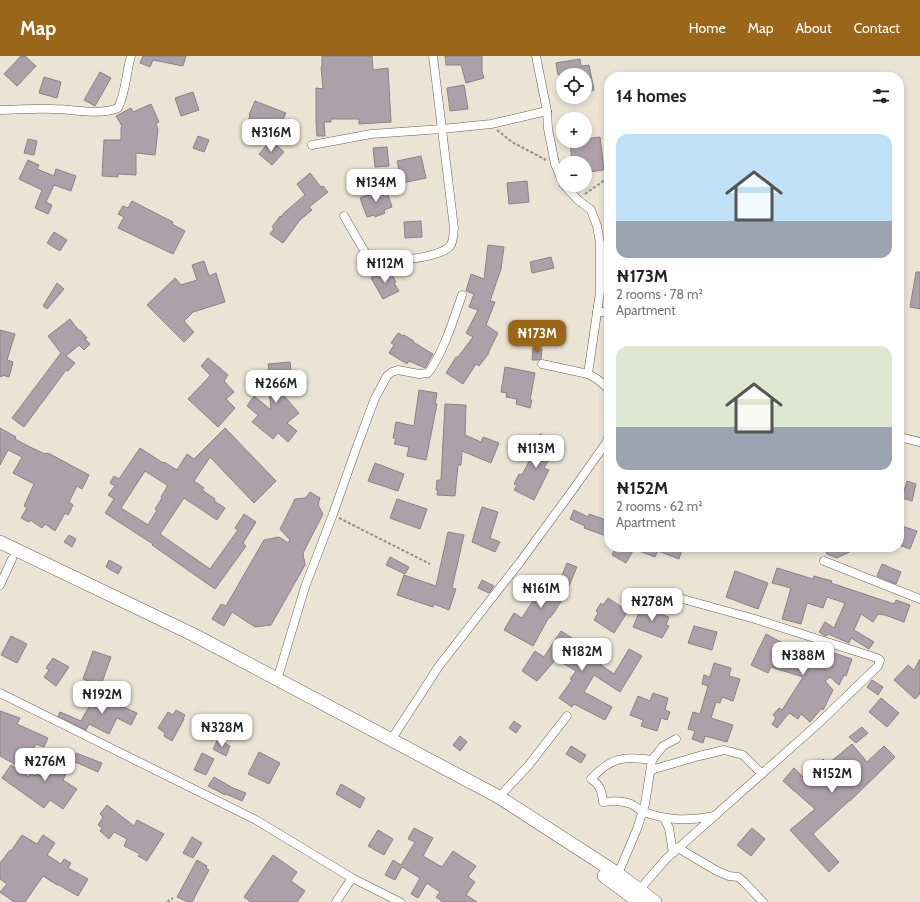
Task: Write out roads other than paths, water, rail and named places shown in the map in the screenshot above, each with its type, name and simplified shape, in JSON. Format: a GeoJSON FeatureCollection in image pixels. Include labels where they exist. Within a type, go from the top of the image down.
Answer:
{"type":"FeatureCollection","features":[{"type":"Feature","properties":{"kind":"main road"},"geometry":{"type":"LineString","coordinates":[[0,542],[194,635],[499,797],[618,874],[639,896]]}},
{"type":"Feature","properties":{"kind":"main road"},"geometry":{"type":"LineString","coordinates":[[0,552],[190,643],[494,805],[613,881],[639,896],[655,902]]}},
{"type":"Feature","properties":{"kind":"street"},"geometry":{"type":"LineString","coordinates":[[0,110],[54,109],[98,113],[118,108],[123,97],[127,69],[131,56]]}},
{"type":"Feature","properties":{"kind":"street"},"geometry":{"type":"LineString","coordinates":[[344,216],[369,259],[375,261],[420,257],[440,252],[450,246],[454,228],[433,56]]}},
{"type":"Feature","properties":{"kind":"street"},"geometry":{"type":"LineString","coordinates":[[536,56],[556,166]]}},
{"type":"Feature","properties":{"kind":"street"},"geometry":{"type":"LineString","coordinates":[[312,145],[371,134],[491,124],[547,111]]}},
{"type":"Feature","properties":{"kind":"street"},"geometry":{"type":"LineString","coordinates":[[570,192],[591,210],[597,226],[600,243],[600,292],[588,374]]}},
{"type":"Feature","properties":{"kind":"street"},"geometry":{"type":"LineString","coordinates":[[277,680],[305,587],[375,398],[387,376],[392,372],[398,370],[419,374],[428,373],[432,368],[447,337],[462,295]]}},
{"type":"Feature","properties":{"kind":"street"},"geometry":{"type":"LineString","coordinates":[[597,312],[604,312]]}},
{"type":"Feature","properties":{"kind":"street"},"geometry":{"type":"LineString","coordinates":[[542,364],[588,374],[598,379],[604,384]]}},
{"type":"Feature","properties":{"kind":"street"},"geometry":{"type":"LineString","coordinates":[[904,438],[920,442]]}},
{"type":"Feature","properties":{"kind":"street"},"geometry":{"type":"LineString","coordinates":[[391,740],[439,666],[520,562],[572,491],[604,443]]}},
{"type":"Feature","properties":{"kind":"street"},"geometry":{"type":"LineString","coordinates":[[0,585],[12,559]]}},
{"type":"Feature","properties":{"kind":"street"},"geometry":{"type":"LineString","coordinates":[[824,561],[920,599]]}},
{"type":"Feature","properties":{"kind":"street"},"geometry":{"type":"LineString","coordinates":[[639,896],[652,874],[819,723],[878,666],[880,660],[809,636],[661,592]]}},
{"type":"Feature","properties":{"kind":"street"},"geometry":{"type":"LineString","coordinates":[[0,694],[256,820],[352,878],[400,902]]}},
{"type":"Feature","properties":{"kind":"street"},"geometry":{"type":"LineString","coordinates":[[499,797],[528,766],[568,716]]}},
{"type":"Feature","properties":{"kind":"street"},"geometry":{"type":"LineString","coordinates":[[618,874],[643,811],[652,760],[663,746],[676,739]]}},
{"type":"Feature","properties":{"kind":"street"},"geometry":{"type":"LineString","coordinates":[[651,770],[724,750],[743,755],[762,774]]}},
{"type":"Feature","properties":{"kind":"street"},"geometry":{"type":"LineString","coordinates":[[652,760],[634,757],[618,759],[604,765],[591,779],[598,783],[601,789],[603,802],[611,801],[630,803],[643,811],[664,818],[684,820],[716,816]]}},
{"type":"Feature","properties":{"kind":"street"},"geometry":{"type":"LineString","coordinates":[[664,818],[676,851],[717,871],[729,876],[738,877],[763,902]]}},
{"type":"Feature","properties":{"kind":"street"},"geometry":{"type":"LineString","coordinates":[[336,902],[352,878]]}}]}
